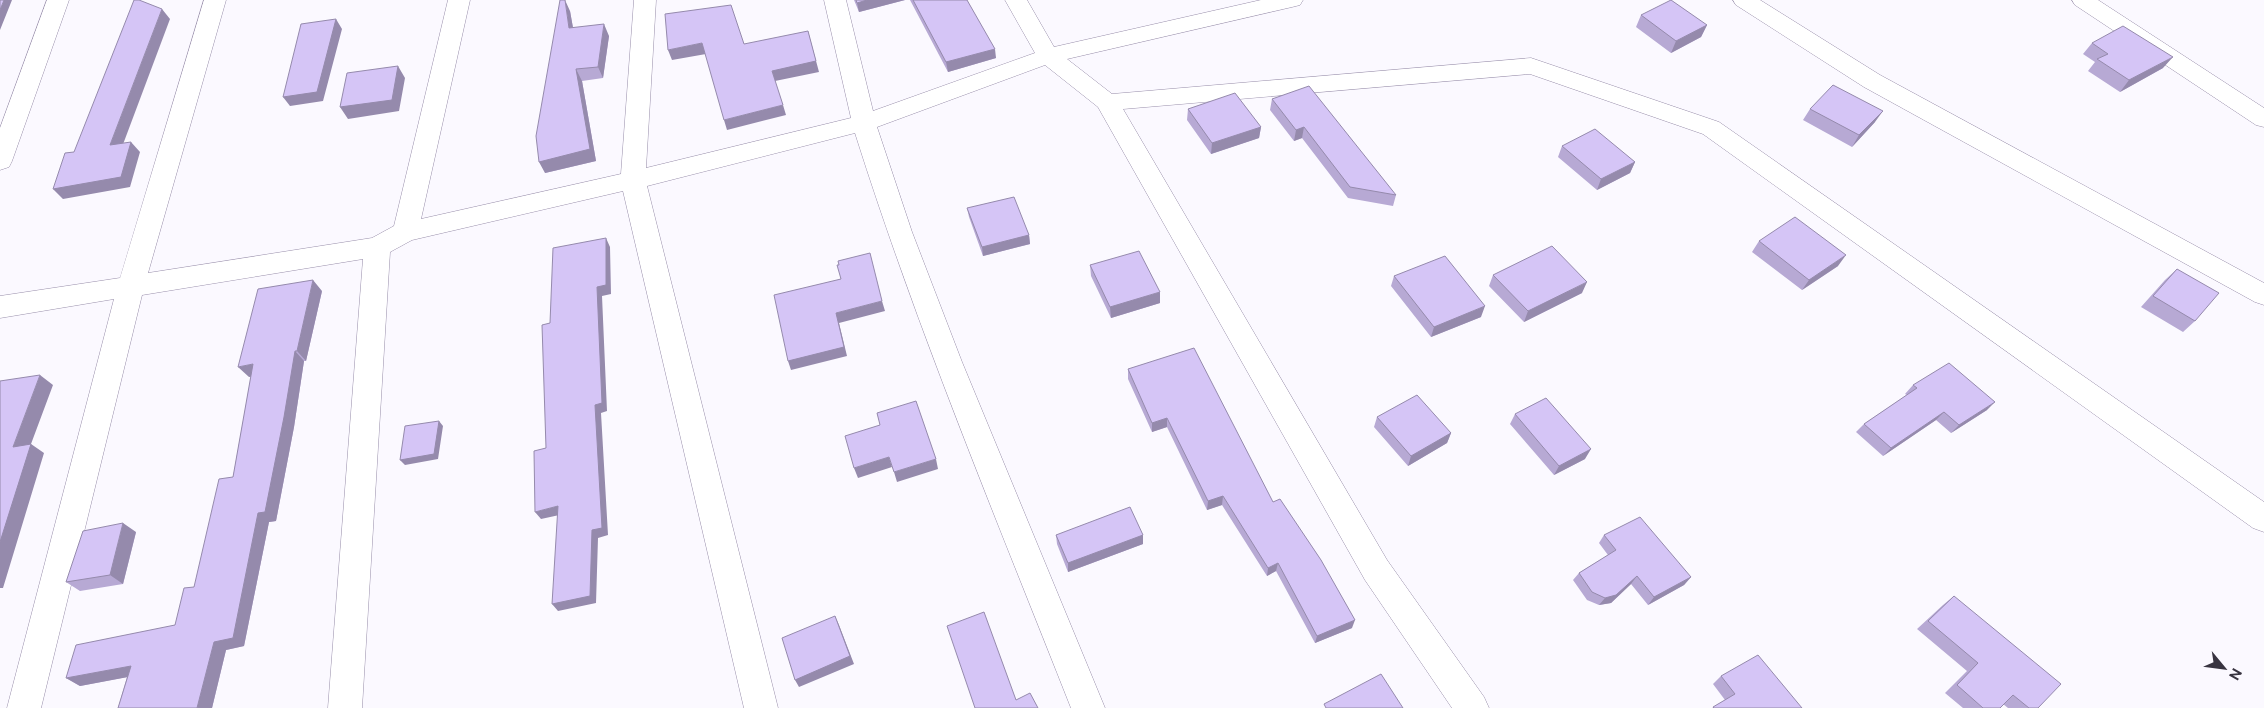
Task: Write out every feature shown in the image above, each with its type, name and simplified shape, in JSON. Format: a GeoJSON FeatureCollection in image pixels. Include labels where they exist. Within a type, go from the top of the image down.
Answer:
{"type":"FeatureCollection","features":[{"type":"Feature","properties":{"kind":"street"},"geometry":{"type":"LineString","coordinates":[[0,161],[58,0]]}},
{"type":"Feature","properties":{"kind":"street"},"geometry":{"type":"LineString","coordinates":[[24,708],[131,286],[215,0]]}},
{"type":"Feature","properties":{"kind":"street"},"geometry":{"type":"LineString","coordinates":[[405,232],[459,0]]}},
{"type":"Feature","properties":{"kind":"street"},"geometry":{"type":"LineString","coordinates":[[645,0],[634,180],[761,708]]}},
{"type":"Feature","properties":{"kind":"street"},"geometry":{"type":"LineString","coordinates":[[835,0],[864,123],[899,232],[1088,708]]}},
{"type":"Feature","properties":{"kind":"street"},"geometry":{"type":"LineString","coordinates":[[1016,0],[1048,56],[1107,102],[1376,570],[1472,708]]}},
{"type":"Feature","properties":{"kind":"street"},"geometry":{"type":"LineString","coordinates":[[0,307],[377,247],[405,232],[634,180],[864,123],[1048,56],[1292,0]]}},
{"type":"Feature","properties":{"kind":"street"},"geometry":{"type":"LineString","coordinates":[[1744,0],[1872,81],[2264,295]]}},
{"type":"Feature","properties":{"kind":"street"},"geometry":{"type":"LineString","coordinates":[[2083,0],[2264,119]]}},
{"type":"Feature","properties":{"kind":"street"},"geometry":{"type":"LineString","coordinates":[[1107,102],[1532,66],[1711,128],[2264,519]]}},
{"type":"Feature","properties":{"kind":"street"},"geometry":{"type":"LineString","coordinates":[[345,708],[377,247]]}},
{"type":"Feature","properties":{"kind":"building"},"geometry":{"type":"Polygon","coordinates":[[[0,0],[4,0],[0,10],[0,0]]]}},
{"type":"Feature","properties":{"kind":"building"},"geometry":{"type":"Polygon","coordinates":[[[134,0],[139,0],[162,9],[110,145],[131,142],[121,177],[53,189],[65,153],[74,152],[134,0]]]}},
{"type":"Feature","properties":{"kind":"building"},"geometry":{"type":"Polygon","coordinates":[[[560,0],[565,0],[569,28],[604,24],[598,67],[576,69],[590,149],[539,162],[536,136],[560,0]]]}},
{"type":"Feature","properties":{"kind":"building"},"geometry":{"type":"Polygon","coordinates":[[[856,0],[867,0],[857,3],[856,0]]]}},
{"type":"Feature","properties":{"kind":"building"},"geometry":{"type":"Polygon","coordinates":[[[913,0],[967,0],[995,49],[946,62],[913,0]]]}},
{"type":"Feature","properties":{"kind":"building"},"geometry":{"type":"Polygon","coordinates":[[[1671,0],[1707,25],[1676,41],[1641,15],[1671,0]]]}},
{"type":"Feature","properties":{"kind":"building"},"geometry":{"type":"Polygon","coordinates":[[[731,5],[744,44],[808,31],[816,61],[772,71],[783,105],[724,120],[702,43],[668,50],[665,14],[731,5]]]}},
{"type":"Feature","properties":{"kind":"building"},"geometry":{"type":"Polygon","coordinates":[[[336,19],[317,92],[283,97],[301,24],[336,19]]]}},
{"type":"Feature","properties":{"kind":"building"},"geometry":{"type":"Polygon","coordinates":[[[2123,26],[2173,57],[2129,80],[2097,59],[2108,54],[2092,43],[2123,26]]]}},
{"type":"Feature","properties":{"kind":"building"},"geometry":{"type":"Polygon","coordinates":[[[398,66],[392,100],[340,107],[347,73],[398,66]]]}},
{"type":"Feature","properties":{"kind":"building"},"geometry":{"type":"Polygon","coordinates":[[[1833,85],[1883,111],[1859,135],[1810,109],[1833,85]]]}},
{"type":"Feature","properties":{"kind":"building"},"geometry":{"type":"Polygon","coordinates":[[[1309,86],[1396,195],[1350,187],[1304,127],[1296,130],[1272,99],[1309,86]]]}},
{"type":"Feature","properties":{"kind":"building"},"geometry":{"type":"Polygon","coordinates":[[[1235,93],[1261,127],[1212,143],[1188,109],[1235,93]]]}},
{"type":"Feature","properties":{"kind":"building"},"geometry":{"type":"Polygon","coordinates":[[[1595,129],[1635,162],[1601,179],[1562,146],[1595,129]]]}},
{"type":"Feature","properties":{"kind":"building"},"geometry":{"type":"Polygon","coordinates":[[[1014,197],[1029,235],[982,247],[967,208],[1014,197]]]}},
{"type":"Feature","properties":{"kind":"building"},"geometry":{"type":"Polygon","coordinates":[[[1795,217],[1846,255],[1809,280],[1759,241],[1795,217]]]}},
{"type":"Feature","properties":{"kind":"building"},"geometry":{"type":"Polygon","coordinates":[[[606,238],[606,285],[597,287],[602,403],[595,405],[602,528],[592,530],[590,596],[552,604],[558,506],[535,512],[534,451],[546,448],[542,325],[550,323],[553,248],[606,238]]]}},
{"type":"Feature","properties":{"kind":"building"},"geometry":{"type":"Polygon","coordinates":[[[1552,246],[1587,282],[1528,311],[1493,275],[1552,246]]]}},
{"type":"Feature","properties":{"kind":"building"},"geometry":{"type":"Polygon","coordinates":[[[1139,251],[1160,292],[1110,307],[1090,265],[1139,251]]]}},
{"type":"Feature","properties":{"kind":"building"},"geometry":{"type":"Polygon","coordinates":[[[870,253],[882,301],[836,313],[844,347],[788,361],[774,295],[841,279],[837,265],[839,265],[838,261],[870,253]]]}},
{"type":"Feature","properties":{"kind":"building"},"geometry":{"type":"Polygon","coordinates":[[[1445,256],[1485,306],[1434,327],[1394,276],[1445,256]]]}},
{"type":"Feature","properties":{"kind":"building"},"geometry":{"type":"Polygon","coordinates":[[[2177,269],[2219,293],[2195,321],[2153,296],[2177,269]]]}},
{"type":"Feature","properties":{"kind":"building"},"geometry":{"type":"Polygon","coordinates":[[[313,280],[297,351],[295,351],[265,512],[258,513],[233,638],[214,642],[197,708],[118,708],[131,666],[66,678],[76,645],[175,625],[184,588],[194,587],[219,479],[233,477],[253,364],[238,367],[258,289],[313,280]]]}},
{"type":"Feature","properties":{"kind":"building"},"geometry":{"type":"Polygon","coordinates":[[[1194,348],[1273,502],[1280,499],[1321,560],[1355,620],[1317,636],[1278,563],[1268,568],[1223,496],[1208,501],[1167,418],[1152,423],[1128,369],[1194,348]]]}},
{"type":"Feature","properties":{"kind":"building"},"geometry":{"type":"Polygon","coordinates":[[[1949,363],[1995,402],[1959,425],[1944,412],[1891,448],[1864,424],[1917,388],[1913,385],[1949,363]]]}},
{"type":"Feature","properties":{"kind":"building"},"geometry":{"type":"Polygon","coordinates":[[[40,375],[13,447],[31,444],[0,542],[0,381],[40,375]]]}},
{"type":"Feature","properties":{"kind":"building"},"geometry":{"type":"Polygon","coordinates":[[[1417,395],[1451,433],[1411,456],[1377,417],[1417,395]]]}},
{"type":"Feature","properties":{"kind":"building"},"geometry":{"type":"Polygon","coordinates":[[[1546,398],[1591,449],[1559,466],[1515,414],[1546,398]]]}},
{"type":"Feature","properties":{"kind":"building"},"geometry":{"type":"Polygon","coordinates":[[[916,401],[936,459],[894,472],[889,457],[854,468],[845,436],[880,425],[877,413],[916,401]]]}},
{"type":"Feature","properties":{"kind":"building"},"geometry":{"type":"Polygon","coordinates":[[[439,421],[434,454],[400,460],[405,426],[439,421]]]}},
{"type":"Feature","properties":{"kind":"building"},"geometry":{"type":"Polygon","coordinates":[[[1130,507],[1143,535],[1068,563],[1056,535],[1130,507]]]}},
{"type":"Feature","properties":{"kind":"building"},"geometry":{"type":"Polygon","coordinates":[[[1640,517],[1691,577],[1654,597],[1637,576],[1616,595],[1605,598],[1592,592],[1579,573],[1616,550],[1604,535],[1640,517]]]}},
{"type":"Feature","properties":{"kind":"building"},"geometry":{"type":"Polygon","coordinates":[[[123,523],[110,575],[66,582],[83,531],[123,523]]]}},
{"type":"Feature","properties":{"kind":"building"},"geometry":{"type":"Polygon","coordinates":[[[1954,596],[2061,684],[2038,708],[2029,708],[2013,695],[2000,708],[1983,708],[1957,685],[1978,663],[1928,621],[1954,596]]]}},
{"type":"Feature","properties":{"kind":"building"},"geometry":{"type":"Polygon","coordinates":[[[984,612],[1016,700],[1030,693],[1038,708],[975,708],[947,626],[984,612]]]}},
{"type":"Feature","properties":{"kind":"building"},"geometry":{"type":"Polygon","coordinates":[[[835,616],[850,656],[795,680],[782,638],[835,616]]]}},
{"type":"Feature","properties":{"kind":"building"},"geometry":{"type":"Polygon","coordinates":[[[1758,655],[1802,708],[1714,708],[1735,694],[1721,676],[1758,655]]]}},
{"type":"Feature","properties":{"kind":"building"},"geometry":{"type":"Polygon","coordinates":[[[1381,674],[1403,708],[1326,708],[1324,704],[1381,674]]]}}]}
